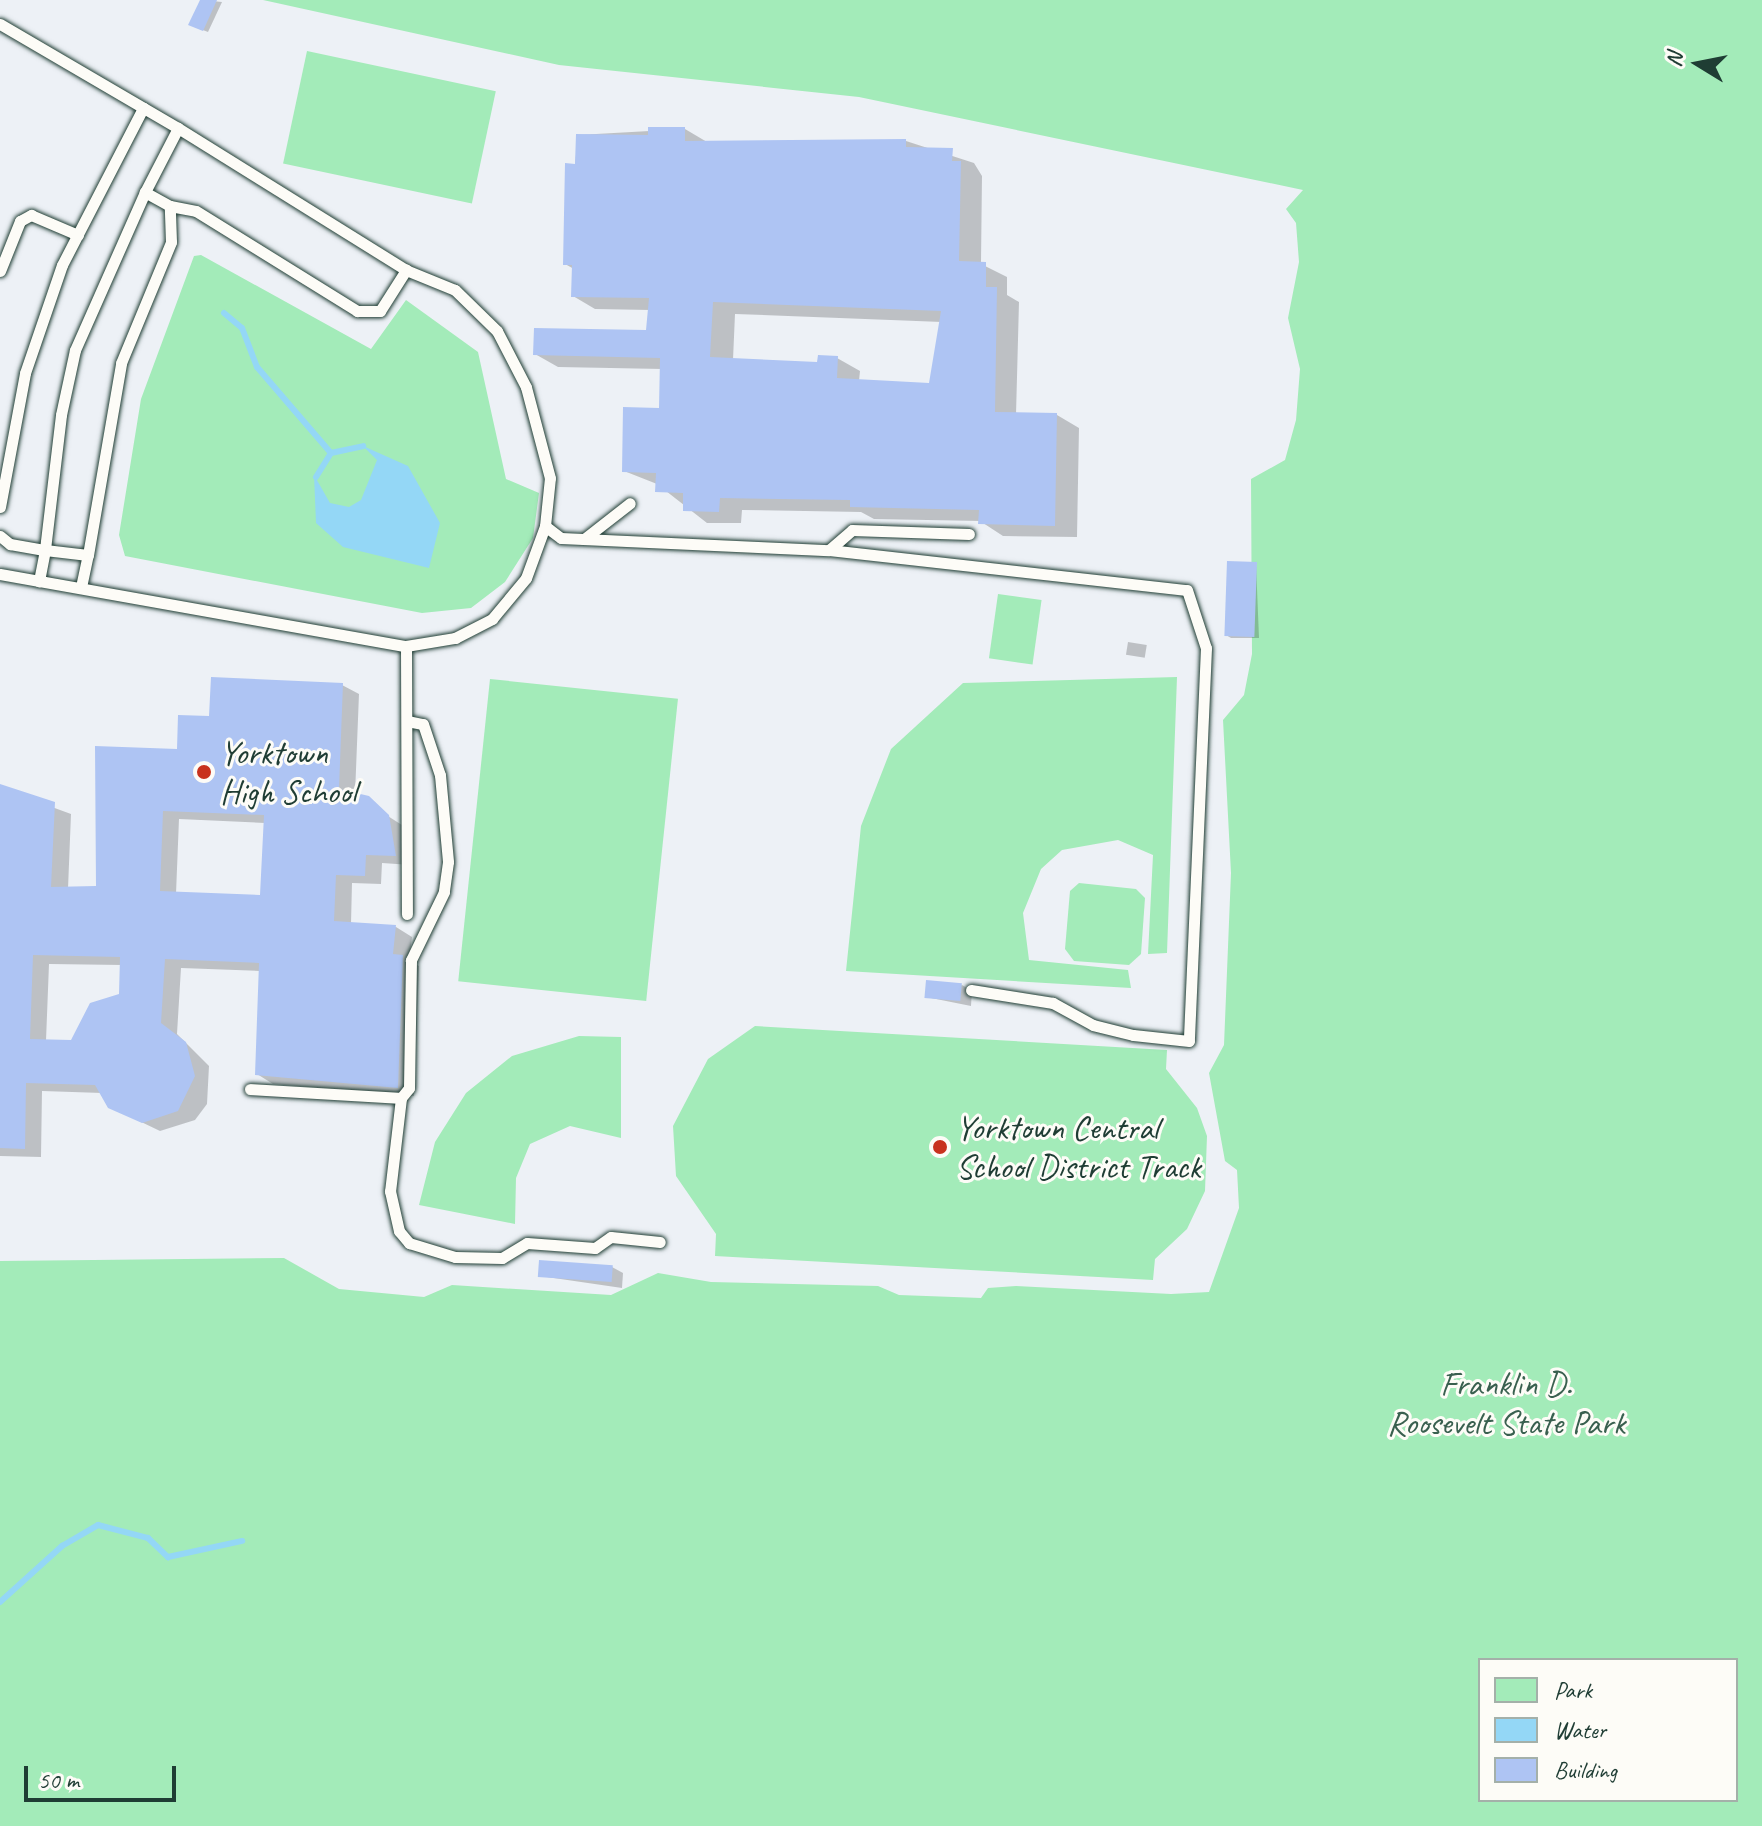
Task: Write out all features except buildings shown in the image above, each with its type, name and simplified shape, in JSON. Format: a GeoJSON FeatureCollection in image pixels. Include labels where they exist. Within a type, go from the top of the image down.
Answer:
{"type":"FeatureCollection","features":[{"type":"Feature","properties":{"kind":"lane"},"geometry":{"type":"LineString","coordinates":[[0,24],[178,128],[406,270],[455,290],[497,331],[526,387],[550,478],[545,526],[526,578],[492,619],[455,638],[406,646],[0,574]]}},
{"type":"Feature","properties":{"kind":"lane"},"geometry":{"type":"LineString","coordinates":[[0,507],[25,373],[78,235],[143,108]]}},
{"type":"Feature","properties":{"kind":"lane"},"geometry":{"type":"LineString","coordinates":[[39,581],[75,350],[145,192],[178,128]]}},
{"type":"Feature","properties":{"kind":"lane"},"geometry":{"type":"LineString","coordinates":[[145,192],[170,206],[196,211],[357,311],[380,311],[406,270]]}},
{"type":"Feature","properties":{"kind":"lane"},"geometry":{"type":"LineString","coordinates":[[81,587],[121,363],[171,242],[170,206]]}},
{"type":"Feature","properties":{"kind":"lane"},"geometry":{"type":"LineString","coordinates":[[0,271],[20,221],[31,215],[78,235]]}},
{"type":"Feature","properties":{"kind":"lane"},"geometry":{"type":"LineString","coordinates":[[584,539],[630,503]]}},
{"type":"Feature","properties":{"kind":"lane"},"geometry":{"type":"LineString","coordinates":[[545,526],[561,538],[829,550],[1187,590],[1201,634],[1189,1041],[1133,1035],[1093,1025],[1053,1003],[971,990]]}},
{"type":"Feature","properties":{"kind":"lane"},"geometry":{"type":"LineString","coordinates":[[829,550],[852,530],[969,534]]}},
{"type":"Feature","properties":{"kind":"lane"},"geometry":{"type":"LineString","coordinates":[[1,540],[88,555]]}},
{"type":"Feature","properties":{"kind":"lane"},"geometry":{"type":"LineString","coordinates":[[406,646],[407,914]]}},
{"type":"Feature","properties":{"kind":"lane"},"geometry":{"type":"LineString","coordinates":[[407,721],[423,724],[440,775],[448,862],[444,892],[411,960],[409,1088],[401,1098],[390,1191],[409,1243],[455,1257],[502,1258],[527,1243],[595,1248],[611,1237],[660,1242]]}},
{"type":"Feature","properties":{"kind":"lane"},"geometry":{"type":"LineString","coordinates":[[250,1089],[401,1098]]}},
{"type":"Feature","properties":{"kind":"green space","name":"Franklin D. Roosevelt State Park"},"geometry":{"type":"Polygon","coordinates":[[[263,0],[1762,0],[1762,1826],[0,1826],[0,1261],[284,1258],[339,1289],[424,1297],[452,1285],[611,1295],[658,1273],[711,1282],[878,1286],[899,1295],[981,1298],[988,1288],[1016,1286],[1171,1294],[1209,1292],[1239,1208],[1237,1170],[1225,1161],[1209,1073],[1224,1045],[1231,873],[1223,720],[1244,695],[1252,654],[1251,479],[1285,460],[1296,420],[1300,369],[1288,318],[1299,262],[1296,223],[1286,209],[1303,190],[859,97],[559,65],[263,0]]]}},
{"type":"Feature","properties":{"kind":"green space"},"geometry":{"type":"Polygon","coordinates":[[[307,51],[496,91],[472,204],[283,163],[307,51]]]}},
{"type":"Feature","properties":{"kind":"green space"},"geometry":{"type":"Polygon","coordinates":[[[201,255],[371,349],[406,300],[478,352],[506,479],[539,493],[533,538],[505,582],[471,608],[422,613],[125,556],[119,535],[141,399],[194,256],[201,255]]]}},
{"type":"Feature","properties":{"kind":"green space"},"geometry":{"type":"Polygon","coordinates":[[[998,594],[1042,600],[1033,664],[989,658],[998,594]]]}},
{"type":"Feature","properties":{"kind":"green space"},"geometry":{"type":"Polygon","coordinates":[[[1177,677],[1167,953],[1148,954],[1153,855],[1118,840],[1062,850],[1041,869],[1023,913],[1029,960],[1128,970],[1131,988],[846,971],[861,826],[891,749],[963,683],[1177,677]]]}},
{"type":"Feature","properties":{"kind":"green space"},"geometry":{"type":"Polygon","coordinates":[[[490,679],[678,699],[646,1001],[458,981],[490,679]]]}},
{"type":"Feature","properties":{"kind":"green space"},"geometry":{"type":"Polygon","coordinates":[[[1079,883],[1136,889],[1145,898],[1141,954],[1129,965],[1074,961],[1065,949],[1070,891],[1079,883]]]}},
{"type":"Feature","properties":{"kind":"green space","name":"Yorktown Central School District Track"},"geometry":{"type":"Polygon","coordinates":[[[755,1026],[1167,1050],[1166,1069],[1197,1108],[1207,1136],[1205,1191],[1187,1229],[1155,1259],[1153,1280],[715,1256],[716,1234],[676,1176],[673,1126],[708,1059],[755,1026]]]}},
{"type":"Feature","properties":{"kind":"green space"},"geometry":{"type":"Polygon","coordinates":[[[579,1036],[621,1037],[621,1138],[570,1126],[530,1144],[516,1178],[515,1224],[419,1205],[435,1142],[466,1093],[512,1056],[579,1036]]]}},
{"type":"Feature","properties":{"kind":"water"},"geometry":{"type":"Polygon","coordinates":[[[363,446],[408,466],[440,523],[429,568],[343,547],[316,523],[314,475],[330,503],[349,507],[361,500],[377,460],[363,446]]]}},
{"type":"Feature","properties":{"kind":"waterway"},"geometry":{"type":"LineString","coordinates":[[224,313],[242,328],[257,367],[331,453]]}},
{"type":"Feature","properties":{"kind":"waterway"},"geometry":{"type":"LineString","coordinates":[[316,477],[331,453],[363,446]]}},
{"type":"Feature","properties":{"kind":"waterway"},"geometry":{"type":"LineString","coordinates":[[0,1602],[62,1546],[98,1525],[148,1538],[168,1557],[242,1541]]}},
{"type":"Feature","properties":{"kind":"place","name":"Yorktown High School"},"geometry":{"type":"Point","coordinates":[204,772]}},
{"type":"Feature","properties":{"kind":"place","name":"Yorktown Central School District Track"},"geometry":{"type":"Point","coordinates":[940,1147]}}]}
